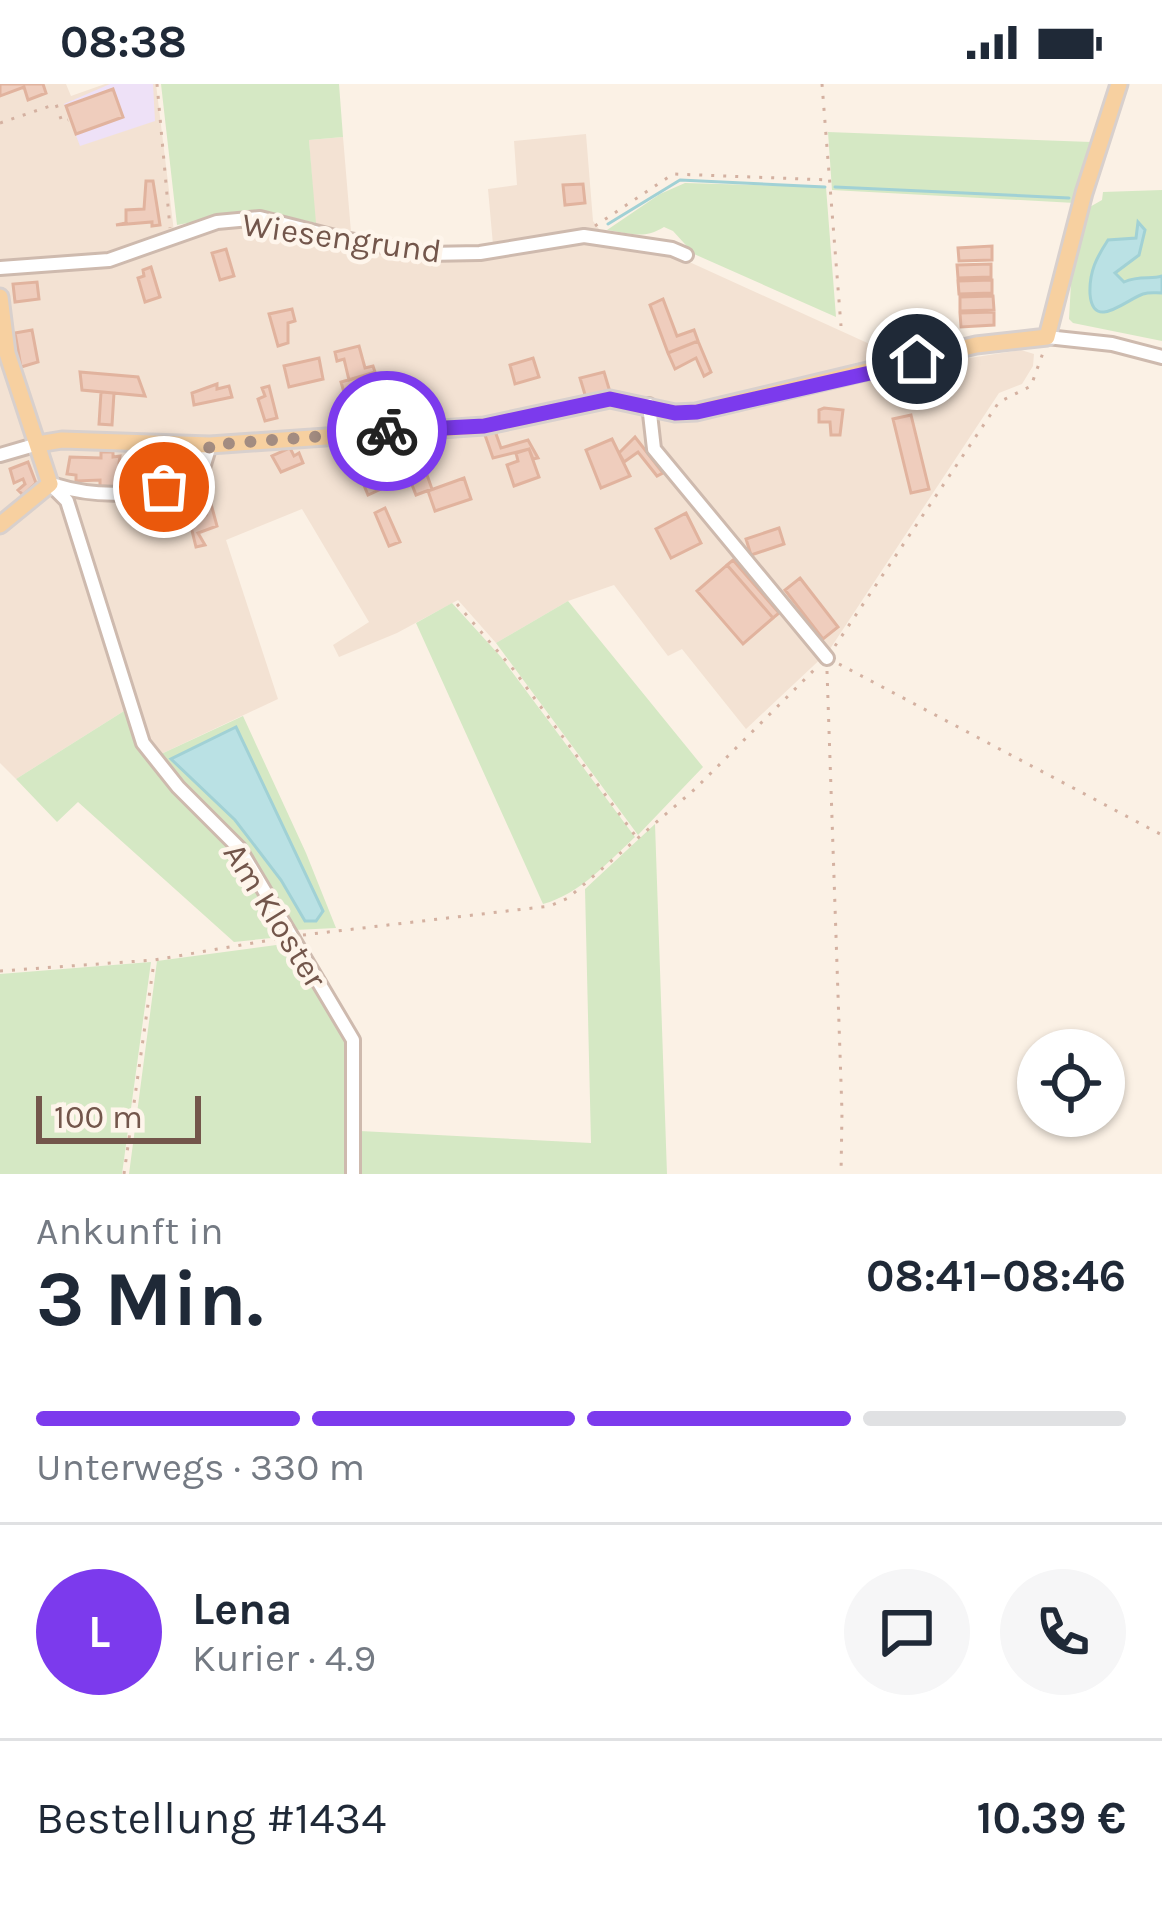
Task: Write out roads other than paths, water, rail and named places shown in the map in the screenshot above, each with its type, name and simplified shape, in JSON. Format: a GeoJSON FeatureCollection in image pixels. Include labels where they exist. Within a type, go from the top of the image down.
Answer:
{"type":"FeatureCollection","features":[{"type":"Feature","properties":{"kind":"main road"},"geometry":{"type":"LineString","coordinates":[[38,444],[62,440],[210,445],[484,426],[610,399],[675,413],[697,412],[976,345],[1047,337],[1084,193],[1119,84]]}},
{"type":"Feature","properties":{"kind":"main road"},"geometry":{"type":"LineString","coordinates":[[0,297],[4,354],[50,484],[0,525]]}},
{"type":"Feature","properties":{"kind":"street","name":"Wiesengrund"},"geometry":{"type":"LineString","coordinates":[[0,268],[91,263],[218,222],[260,218],[427,254],[480,253],[584,236],[686,255]]}},
{"type":"Feature","properties":{"kind":"street"},"geometry":{"type":"LineString","coordinates":[[1047,337],[1112,344],[1162,357]]}},
{"type":"Feature","properties":{"kind":"street"},"geometry":{"type":"LineString","coordinates":[[649,405],[654,449],[826,658]]}},
{"type":"Feature","properties":{"kind":"street"},"geometry":{"type":"LineString","coordinates":[[0,454],[38,444]]}},
{"type":"Feature","properties":{"kind":"street"},"geometry":{"type":"LineString","coordinates":[[50,484],[82,492],[164,487],[203,468],[210,445]]}},
{"type":"Feature","properties":{"kind":"street","name":"Am Kloster"},"geometry":{"type":"LineString","coordinates":[[50,484],[67,502],[143,743],[178,788],[239,848],[352,1040],[353,1174]]}},
{"type":"Feature","properties":{"kind":"water"},"geometry":{"type":"Polygon","coordinates":[[[1138,222],[1145,230],[1139,255],[1115,273],[1124,282],[1162,276],[1162,293],[1143,294],[1112,310],[1097,311],[1090,294],[1097,258],[1108,240],[1136,238],[1138,222]]]}},
{"type":"Feature","properties":{"kind":"water"},"geometry":{"type":"Polygon","coordinates":[[[236,727],[323,911],[316,921],[305,921],[281,880],[235,820],[171,759],[236,727]]]}},
{"type":"Feature","properties":{"kind":"waterway"},"geometry":{"type":"LineString","coordinates":[[608,224],[680,180],[825,187]]}},
{"type":"Feature","properties":{"kind":"waterway"},"geometry":{"type":"LineString","coordinates":[[835,187],[1069,198]]}}]}
